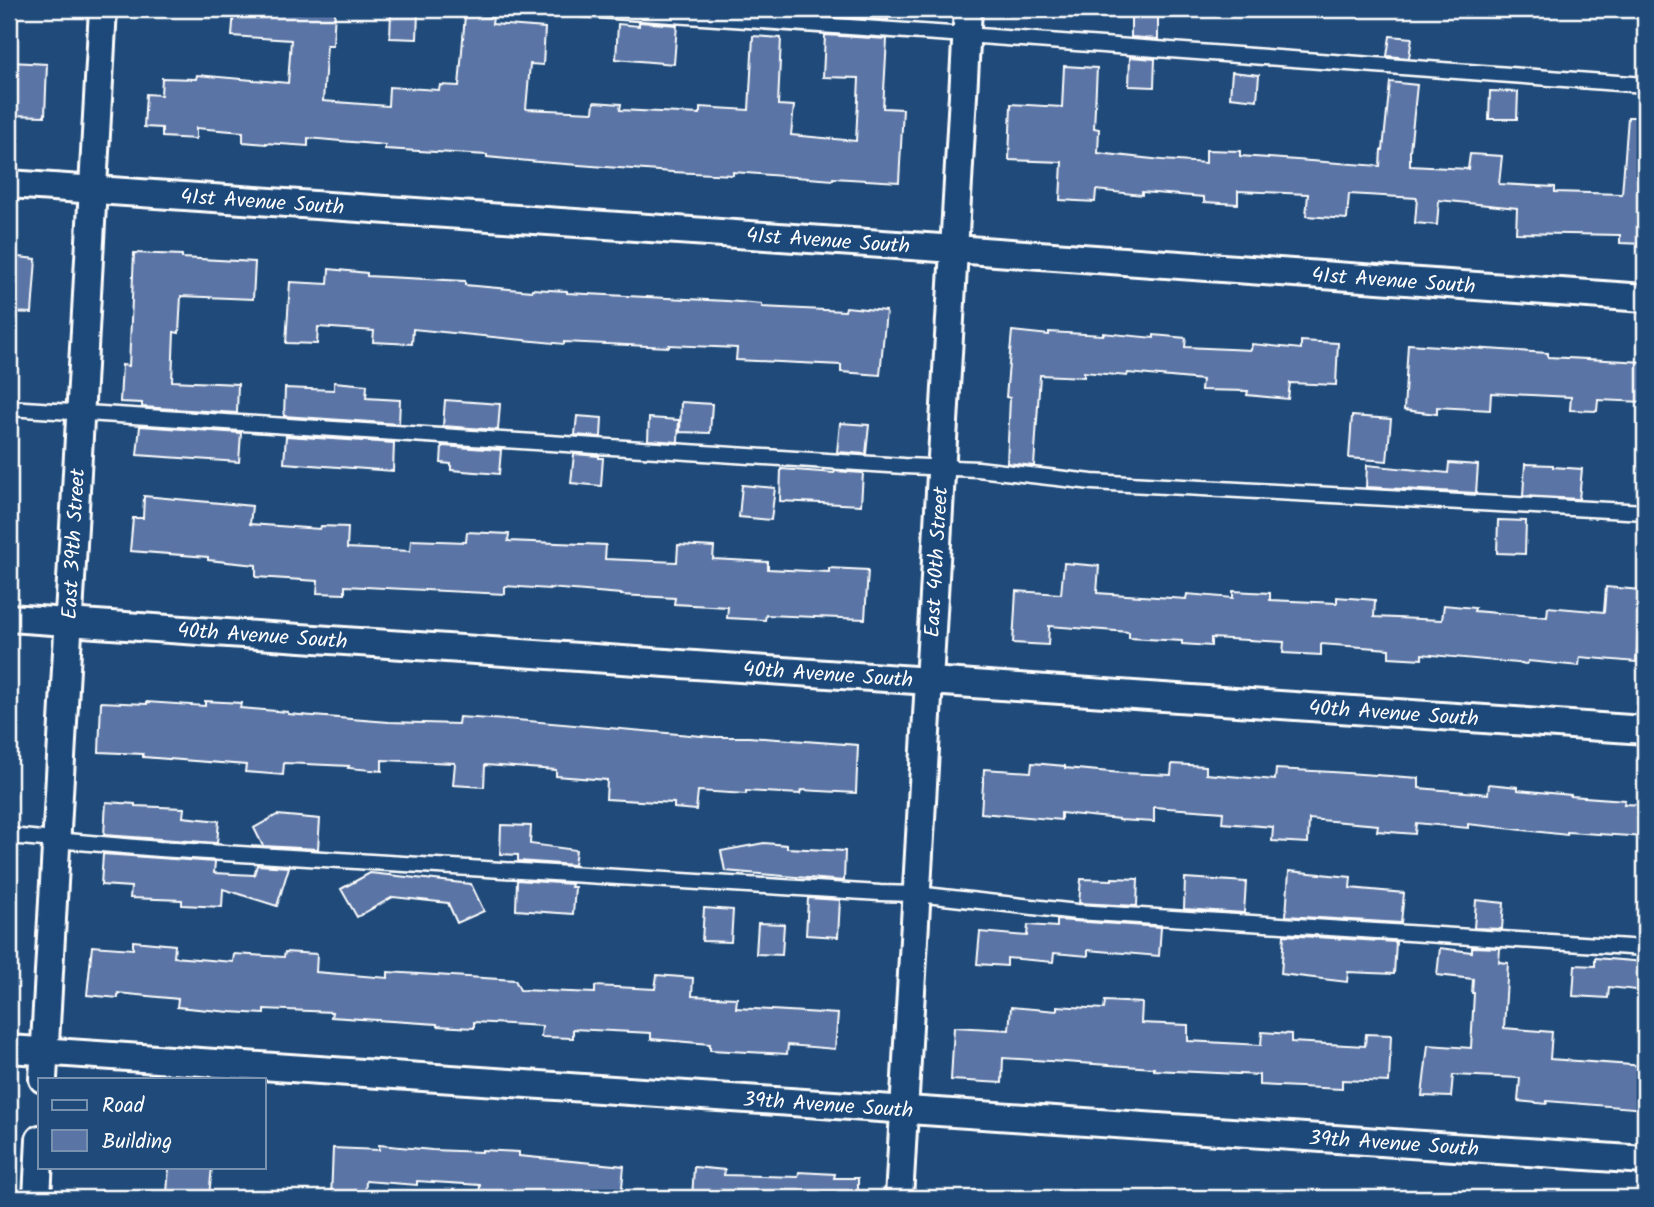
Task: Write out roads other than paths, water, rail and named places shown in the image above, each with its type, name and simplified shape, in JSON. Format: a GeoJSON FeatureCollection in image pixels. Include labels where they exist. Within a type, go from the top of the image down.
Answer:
{"type":"FeatureCollection","features":[{"type":"Feature","properties":{"kind":"street","name":"East 39th Street"},"geometry":{"type":"LineString","coordinates":[[43,1078],[103,9]]}},
{"type":"Feature","properties":{"kind":"street","name":"East 40th Street"},"geometry":{"type":"LineString","coordinates":[[899,1198],[967,22]]}},
{"type":"Feature","properties":{"kind":"street","name":"41st Avenue South"},"geometry":{"type":"LineString","coordinates":[[9,184],[1645,298]]}},
{"type":"Feature","properties":{"kind":"street","name":"40th Avenue South"},"geometry":{"type":"LineString","coordinates":[[9,618],[1645,730]]}},
{"type":"Feature","properties":{"kind":"street","name":"39th Avenue South"},"geometry":{"type":"LineString","coordinates":[[9,1049],[1645,1160]]}},
{"type":"Feature","properties":{"kind":"street"},"geometry":{"type":"LineString","coordinates":[[37,1198],[39,1168]]}},
{"type":"Feature","properties":{"kind":"lane"},"geometry":{"type":"LineString","coordinates":[[583,9],[967,22],[1645,85]]}},
{"type":"Feature","properties":{"kind":"lane"},"geometry":{"type":"LineString","coordinates":[[9,408],[978,469],[1092,482],[1645,512]]}},
{"type":"Feature","properties":{"kind":"lane"},"geometry":{"type":"LineString","coordinates":[[9,836],[159,849],[917,894],[1077,912],[1645,948]]}}]}
